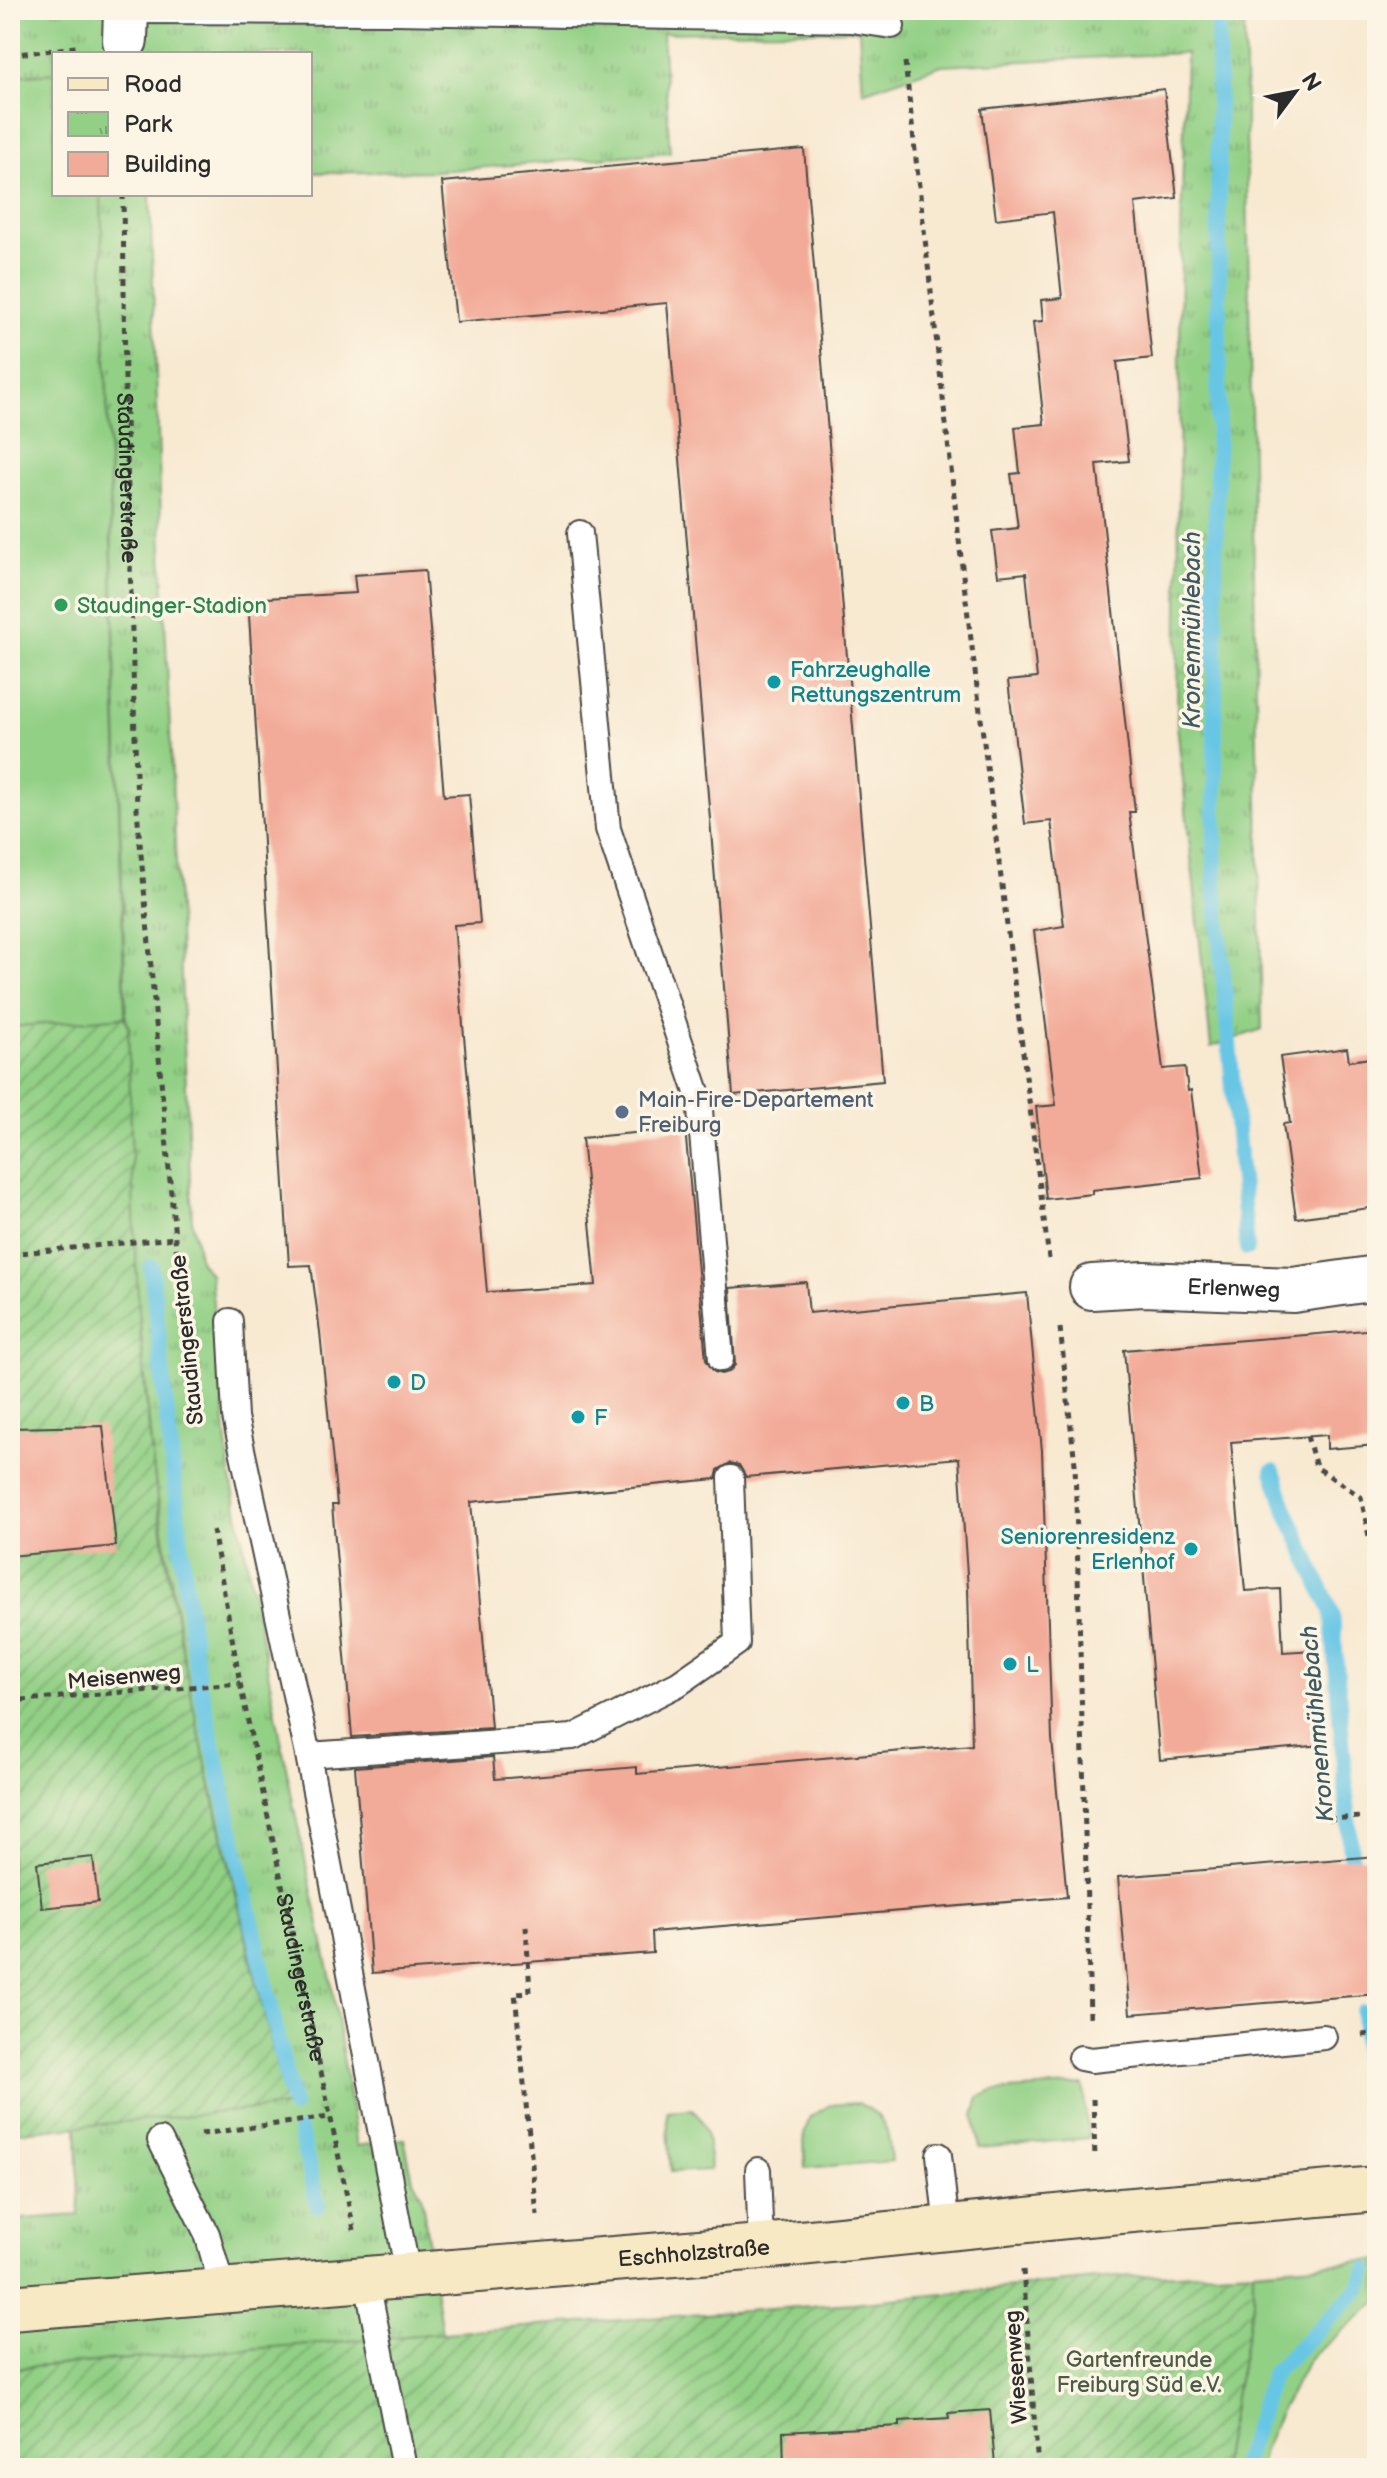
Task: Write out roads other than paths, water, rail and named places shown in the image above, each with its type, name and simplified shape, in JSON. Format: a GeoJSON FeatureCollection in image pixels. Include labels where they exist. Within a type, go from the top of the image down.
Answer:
{"type":"FeatureCollection","features":[{"type":"Feature","properties":{"kind":"main road","name":"Eschholzstraße"},"geometry":{"type":"LineString","coordinates":[[10,2308],[544,2262],[761,2247],[1377,2189]]}},
{"type":"Feature","properties":{"kind":"street","name":"Erlenweg"},"geometry":{"type":"LineString","coordinates":[[1092,1287],[1144,1284],[1293,1290],[1377,1278]]}},
{"type":"Feature","properties":{"kind":"lane"},"geometry":{"type":"LineString","coordinates":[[126,21],[395,12],[851,20],[892,26]]}},
{"type":"Feature","properties":{"kind":"lane"},"geometry":{"type":"LineString","coordinates":[[580,533],[608,829],[699,1098],[721,1359]]}},
{"type":"Feature","properties":{"kind":"lane","name":"Staudingerstraße"},"geometry":{"type":"LineString","coordinates":[[230,1321],[235,1417],[308,1755],[408,2274]]}},
{"type":"Feature","properties":{"kind":"lane"},"geometry":{"type":"LineString","coordinates":[[308,1755],[573,1737],[678,1684],[737,1643],[731,1478]]}},
{"type":"Feature","properties":{"kind":"lane"},"geometry":{"type":"LineString","coordinates":[[1086,2059],[1324,2037]]}},
{"type":"Feature","properties":{"kind":"lane"},"geometry":{"type":"LineString","coordinates":[[160,2140],[207,2234],[223,2290]]}},
{"type":"Feature","properties":{"kind":"lane"},"geometry":{"type":"LineString","coordinates":[[939,2155],[947,2228]]}},
{"type":"Feature","properties":{"kind":"lane"},"geometry":{"type":"LineString","coordinates":[[758,2170],[761,2247]]}},
{"type":"Feature","properties":{"kind":"lane"},"geometry":{"type":"LineString","coordinates":[[366,2277],[404,2468]]}},
{"type":"Feature","properties":{"kind":"waterway","name":"Kronenmühlebach"},"geometry":{"type":"LineString","coordinates":[[1218,10],[1215,882],[1247,1248]]}},
{"type":"Feature","properties":{"kind":"waterway"},"geometry":{"type":"LineString","coordinates":[[151,1267],[198,1678]]}},
{"type":"Feature","properties":{"kind":"waterway","name":"Kronenmühlebach"},"geometry":{"type":"LineString","coordinates":[[1273,1471],[1285,1507],[1332,1613],[1353,1879]]}},
{"type":"Feature","properties":{"kind":"waterway"},"geometry":{"type":"LineString","coordinates":[[201,1690],[293,2107]]}},
{"type":"Feature","properties":{"kind":"waterway","name":"Kronenmühlebach"},"geometry":{"type":"LineString","coordinates":[[1363,2012],[1369,2112]]}},
{"type":"Feature","properties":{"kind":"waterway"},"geometry":{"type":"LineString","coordinates":[[300,2132],[318,2205]]}},
{"type":"Feature","properties":{"kind":"waterway","name":"Kronenmühlebach"},"geometry":{"type":"LineString","coordinates":[[1241,2468],[1273,2373],[1360,2288],[1366,2270]]}},
{"type":"Feature","properties":{"kind":"place","name":"Staudinger-Stadion"},"geometry":{"type":"Point","coordinates":[61,605]}},
{"type":"Feature","properties":{"kind":"place","name":"Fahrzeughalle Rettungszentrum"},"geometry":{"type":"Point","coordinates":[774,682]}},
{"type":"Feature","properties":{"kind":"place","name":"Main-Fire-Departement Freiburg"},"geometry":{"type":"Point","coordinates":[622,1112]}},
{"type":"Feature","properties":{"kind":"place","name":"D"},"geometry":{"type":"Point","coordinates":[394,1382]}},
{"type":"Feature","properties":{"kind":"place","name":"B"},"geometry":{"type":"Point","coordinates":[903,1403]}},
{"type":"Feature","properties":{"kind":"place","name":"F"},"geometry":{"type":"Point","coordinates":[578,1417]}},
{"type":"Feature","properties":{"kind":"place","name":"Seniorenresidenz Erlenhof"},"geometry":{"type":"Point","coordinates":[1191,1549]}},
{"type":"Feature","properties":{"kind":"place","name":"L"},"geometry":{"type":"Point","coordinates":[1010,1664]}},
{"type":"Feature","properties":{"kind":"park label","name":"Gartenfreunde Freiburg Süd e.V."},"geometry":{"type":"Point","coordinates":[1139,2372]}}]}
